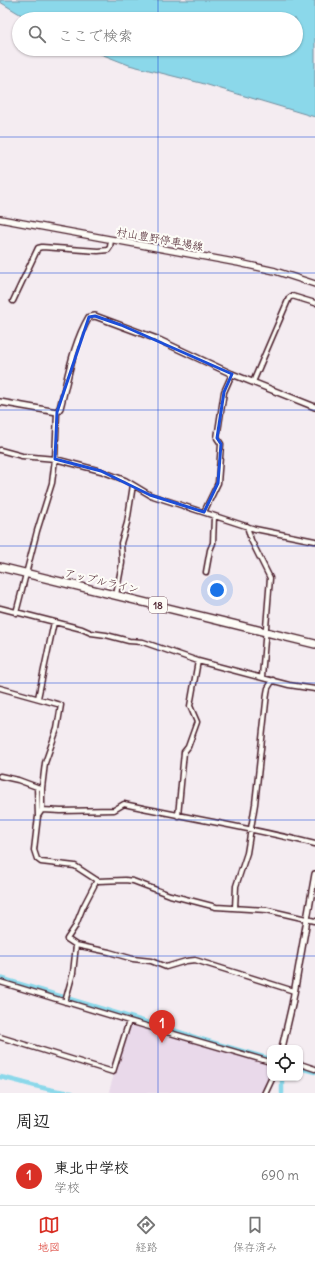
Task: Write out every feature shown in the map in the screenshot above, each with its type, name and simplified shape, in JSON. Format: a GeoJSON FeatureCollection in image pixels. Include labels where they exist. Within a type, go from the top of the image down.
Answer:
{"type":"FeatureCollection","features":[{"type":"Feature","properties":{"kind":"highway","name":"アップルライン"},"geometry":{"type":"LineString","coordinates":[[0,567],[315,644]]}},
{"type":"Feature","properties":{"kind":"main road","name":"村山豊野停車場線"},"geometry":{"type":"LineString","coordinates":[[0,219],[238,263],[275,271],[315,284]]}},
{"type":"Feature","properties":{"kind":"street"},"geometry":{"type":"LineString","coordinates":[[13,301],[38,248],[108,250],[111,240]]}},
{"type":"Feature","properties":{"kind":"street"},"geometry":{"type":"LineString","coordinates":[[253,382],[289,298],[292,296],[315,303]]}},
{"type":"Feature","properties":{"kind":"street"},"geometry":{"type":"LineString","coordinates":[[16,613],[25,573],[52,483],[55,459],[57,412],[60,408],[84,326],[89,317],[95,316],[157,339],[232,374],[315,407]]}},
{"type":"Feature","properties":{"kind":"street"},"geometry":{"type":"LineString","coordinates":[[204,512],[218,483],[221,444],[217,438],[224,392],[232,374]]}},
{"type":"Feature","properties":{"kind":"street"},"geometry":{"type":"LineString","coordinates":[[0,402],[57,412]]}},
{"type":"Feature","properties":{"kind":"street"},"geometry":{"type":"LineString","coordinates":[[0,450],[22,456],[55,459],[101,471],[125,480],[150,494],[214,516],[278,534],[315,541]]}},
{"type":"Feature","properties":{"kind":"street"},"geometry":{"type":"LineString","coordinates":[[116,595],[122,563],[121,542],[127,523],[133,485]]}},
{"type":"Feature","properties":{"kind":"street"},"geometry":{"type":"LineString","coordinates":[[206,572],[210,550],[213,543],[214,516]]}},
{"type":"Feature","properties":{"kind":"street"},"geometry":{"type":"LineString","coordinates":[[247,526],[251,540],[270,578],[262,678]]}},
{"type":"Feature","properties":{"kind":"street"},"geometry":{"type":"LineString","coordinates":[[0,608],[91,633],[129,641],[143,642],[198,661],[262,678],[315,689]]}},
{"type":"Feature","properties":{"kind":"street"},"geometry":{"type":"LineString","coordinates":[[38,698],[54,622]]}},
{"type":"Feature","properties":{"kind":"street"},"geometry":{"type":"LineString","coordinates":[[178,816],[184,752],[188,747],[197,722],[190,706],[198,661]]}},
{"type":"Feature","properties":{"kind":"street"},"geometry":{"type":"LineString","coordinates":[[235,908],[236,886],[245,859],[251,830],[267,693],[273,680]]}},
{"type":"Feature","properties":{"kind":"street"},"geometry":{"type":"LineString","coordinates":[[0,688],[62,705],[57,729],[45,763],[42,788],[42,810],[38,816]]}},
{"type":"Feature","properties":{"kind":"street"},"geometry":{"type":"LineString","coordinates":[[0,776],[42,788]]}},
{"type":"Feature","properties":{"kind":"street"},"geometry":{"type":"LineString","coordinates":[[37,787],[38,816],[34,850],[36,859],[41,862],[75,866],[96,880],[133,881],[170,895],[216,907],[263,910],[315,921]]}},
{"type":"Feature","properties":{"kind":"street"},"geometry":{"type":"LineString","coordinates":[[42,810],[114,810],[124,804],[315,844]]}},
{"type":"Feature","properties":{"kind":"street"},"geometry":{"type":"LineString","coordinates":[[283,1045],[315,874]]}},
{"type":"Feature","properties":{"kind":"street"},"geometry":{"type":"LineString","coordinates":[[96,880],[68,939],[76,945],[133,959],[152,961],[166,967],[195,960],[294,991]]}},
{"type":"Feature","properties":{"kind":"street"},"geometry":{"type":"LineString","coordinates":[[65,999],[73,973],[76,945]]}},
{"type":"Feature","properties":{"kind":"street"},"geometry":{"type":"LineString","coordinates":[[0,982],[65,999],[129,1021],[267,1061]]}},
{"type":"Feature","properties":{"kind":"street"},"geometry":{"type":"LineString","coordinates":[[0,1037],[113,1072],[129,1021]]}},
{"type":"Feature","properties":{"kind":"street"},"geometry":{"type":"LineString","coordinates":[[303,1065],[315,1069]]}},
{"type":"Feature","properties":{"kind":"street"},"geometry":{"type":"LineString","coordinates":[[265,1093],[271,1081]]}},
{"type":"Feature","properties":{"kind":"highlighted area"},"geometry":{"type":"Polygon","coordinates":[[[95,316],[121,325],[232,374],[224,392],[217,438],[221,444],[218,483],[204,512],[150,495],[101,471],[55,459],[57,412],[89,317],[95,316]]]}},
{"type":"Feature","properties":{"kind":"shaded area"},"geometry":{"type":"Polygon","coordinates":[[[130,1023],[267,1062],[267,1079],[262,1093],[113,1093],[109,1091],[130,1023]]]}},
{"type":"Feature","properties":{"kind":"water"},"geometry":{"type":"Polygon","coordinates":[[[0,0],[315,0],[315,117],[201,83],[129,65],[106,56],[303,56],[303,12],[16,12],[0,2],[0,0]]]}},
{"type":"Feature","properties":{"kind":"waterway"},"geometry":{"type":"LineString","coordinates":[[0,978],[267,1058]]}},
{"type":"Feature","properties":{"kind":"waterway"},"geometry":{"type":"LineString","coordinates":[[303,1069],[315,1072]]}},
{"type":"Feature","properties":{"kind":"waterway"},"geometry":{"type":"LineString","coordinates":[[0,1077],[72,1093]]}},
{"type":"Feature","properties":{"kind":"waterway"},"geometry":{"type":"LineString","coordinates":[[282,1081],[282,1093]]}},
{"type":"Feature","properties":{"kind":"place","name":"東北中学校"},"geometry":{"type":"Point","coordinates":[162,1043]}}]}
